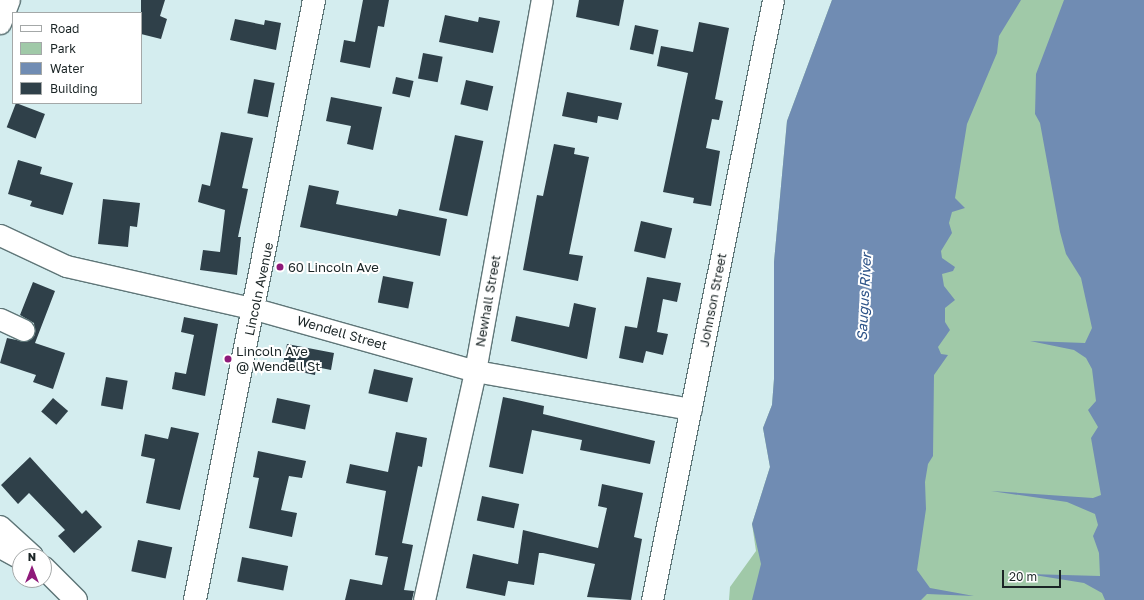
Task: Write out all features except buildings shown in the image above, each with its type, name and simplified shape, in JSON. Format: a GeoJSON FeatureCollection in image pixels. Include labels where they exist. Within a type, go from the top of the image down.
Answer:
{"type":"FeatureCollection","features":[{"type":"Feature","properties":{"kind":"main road","name":"Lincoln Avenue"},"geometry":{"type":"LineString","coordinates":[[195,600],[255,309],[314,0]]}},
{"type":"Feature","properties":{"kind":"main road"},"geometry":{"type":"LineString","coordinates":[[0,527],[23,548]]}},
{"type":"Feature","properties":{"kind":"main road"},"geometry":{"type":"LineString","coordinates":[[52,578],[76,600]]}},
{"type":"Feature","properties":{"kind":"street"},"geometry":{"type":"LineString","coordinates":[[0,23],[9,0]]}},
{"type":"Feature","properties":{"kind":"street","name":"Newhall Street"},"geometry":{"type":"LineString","coordinates":[[424,600],[476,371],[542,0]]}},
{"type":"Feature","properties":{"kind":"street","name":"Johnson Street"},"geometry":{"type":"LineString","coordinates":[[652,600],[773,0]]}},
{"type":"Feature","properties":{"kind":"street","name":"Wendell Street"},"geometry":{"type":"LineString","coordinates":[[0,235],[66,266],[255,309],[476,371],[691,409]]}},
{"type":"Feature","properties":{"kind":"street"},"geometry":{"type":"LineString","coordinates":[[0,319],[24,330]]}},
{"type":"Feature","properties":{"kind":"street"},"geometry":{"type":"LineString","coordinates":[[0,547],[12,554]]}},
{"type":"Feature","properties":{"kind":"green space"},"geometry":{"type":"Polygon","coordinates":[[[832,0],[1144,0],[1144,600],[729,600],[730,587],[756,551],[752,524],[770,467],[763,428],[772,405],[774,379],[774,262],[787,121],[832,0]]]}},
{"type":"Feature","properties":{"kind":"water","name":"Saugus River"},"geometry":{"type":"Polygon","coordinates":[[[832,0],[1021,0],[999,36],[997,53],[967,124],[955,198],[965,208],[952,212],[949,223],[952,233],[941,251],[942,258],[955,267],[953,271],[942,274],[944,286],[955,300],[945,308],[945,322],[950,330],[938,347],[941,354],[948,355],[934,375],[933,456],[928,464],[925,482],[926,509],[917,570],[930,588],[974,596],[927,594],[921,600],[752,600],[761,564],[752,524],[770,467],[763,428],[772,405],[774,379],[774,262],[787,121],[832,0]]]}},
{"type":"Feature","properties":{"kind":"water"},"geometry":{"type":"Polygon","coordinates":[[[1064,0],[1144,0],[1144,600],[1105,600],[1102,593],[1084,583],[1028,574],[1100,576],[1099,553],[1093,536],[1098,525],[1095,514],[1067,502],[991,491],[1093,498],[1101,495],[1091,438],[1098,427],[1088,410],[1096,401],[1092,369],[1086,358],[1074,350],[1030,341],[1085,343],[1092,328],[1081,278],[1066,254],[1060,232],[1040,123],[1035,114],[1036,74],[1064,0]]]}},
{"type":"Feature","properties":{"kind":"place","name":"60 Lincoln Ave"},"geometry":{"type":"Point","coordinates":[280,267]}},
{"type":"Feature","properties":{"kind":"place","name":"Lincoln Ave @ Wendell St"},"geometry":{"type":"Point","coordinates":[228,359]}}]}
